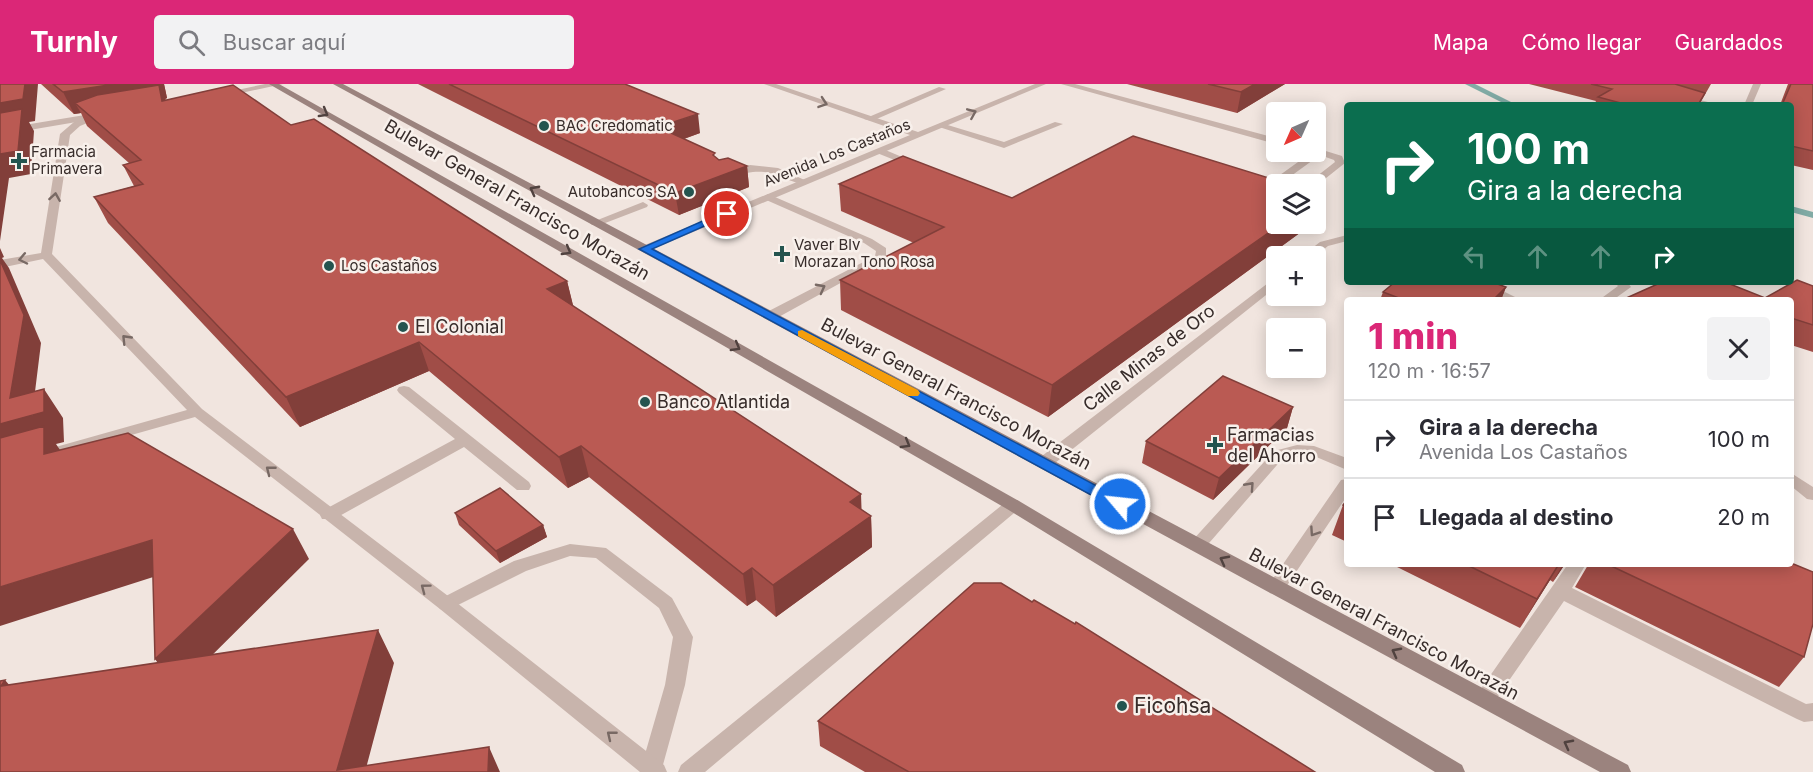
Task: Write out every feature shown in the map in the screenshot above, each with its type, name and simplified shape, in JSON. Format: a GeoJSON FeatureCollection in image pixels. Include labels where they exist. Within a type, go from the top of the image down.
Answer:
{"type":"FeatureCollection","features":[{"type":"Feature","properties":{"kind":"main road","name":"Bulevar General Francisco Morazán"},"geometry":{"type":"LineString","coordinates":[[276,84],[1013,505],[1454,772]]}},
{"type":"Feature","properties":{"kind":"main road","name":"Bulevar General Francisco Morazán"},"geometry":{"type":"LineString","coordinates":[[337,84],[1620,772]]}},
{"type":"Feature","properties":{"kind":"street"},"geometry":{"type":"LineString","coordinates":[[207,97],[276,84]]}},
{"type":"Feature","properties":{"kind":"street"},"geometry":{"type":"LineString","coordinates":[[771,84],[918,135]]}},
{"type":"Feature","properties":{"kind":"street","name":"Avenida Los Castaños"},"geometry":{"type":"LineString","coordinates":[[644,249],[1042,84]]}},
{"type":"Feature","properties":{"kind":"street"},"geometry":{"type":"LineString","coordinates":[[1065,84],[1266,138]]}},
{"type":"Feature","properties":{"kind":"street"},"geometry":{"type":"LineString","coordinates":[[1749,102],[1757,84]]}},
{"type":"Feature","properties":{"kind":"street"},"geometry":{"type":"LineString","coordinates":[[869,119],[942,89]]}},
{"type":"Feature","properties":{"kind":"street"},"geometry":{"type":"LineString","coordinates":[[1668,95],[1697,102]]}},
{"type":"Feature","properties":{"kind":"street"},"geometry":{"type":"LineString","coordinates":[[46,255],[65,134],[77,124],[116,112]]}},
{"type":"Feature","properties":{"kind":"street"},"geometry":{"type":"LineString","coordinates":[[0,132],[105,115]]}},
{"type":"Feature","properties":{"kind":"street"},"geometry":{"type":"LineString","coordinates":[[941,126],[1004,145],[1058,124]]}},
{"type":"Feature","properties":{"kind":"street"},"geometry":{"type":"LineString","coordinates":[[880,151],[922,167]]}},
{"type":"Feature","properties":{"kind":"street"},"geometry":{"type":"LineString","coordinates":[[1326,154],[1339,158],[1340,162],[1326,174]]}},
{"type":"Feature","properties":{"kind":"street"},"geometry":{"type":"LineString","coordinates":[[1290,174],[1307,162]]}},
{"type":"Feature","properties":{"kind":"street"},"geometry":{"type":"LineString","coordinates":[[723,175],[752,166],[764,166],[804,182]]}},
{"type":"Feature","properties":{"kind":"street"},"geometry":{"type":"LineString","coordinates":[[768,197],[882,250],[880,258],[770,316]]}},
{"type":"Feature","properties":{"kind":"street"},"geometry":{"type":"LineString","coordinates":[[596,223],[643,205]]}},
{"type":"Feature","properties":{"kind":"street"},"geometry":{"type":"LineString","coordinates":[[1321,246],[1344,239]]}},
{"type":"Feature","properties":{"kind":"street"},"geometry":{"type":"LineString","coordinates":[[0,264],[46,255]]}},
{"type":"Feature","properties":{"kind":"street"},"geometry":{"type":"LineString","coordinates":[[46,255],[197,412],[446,604],[654,770],[675,685],[683,637],[666,603],[600,552],[570,550],[520,566],[446,604]]}},
{"type":"Feature","properties":{"kind":"street"},"geometry":{"type":"LineString","coordinates":[[1482,285],[1508,297]]}},
{"type":"Feature","properties":{"kind":"street"},"geometry":{"type":"LineString","coordinates":[[1610,297],[1625,287],[1623,285]]}},
{"type":"Feature","properties":{"kind":"street","name":"Calle Minas de Oro"},"geometry":{"type":"LineString","coordinates":[[1044,463],[1266,289]]}},
{"type":"Feature","properties":{"kind":"street"},"geometry":{"type":"LineString","coordinates":[[404,390],[523,486]]}},
{"type":"Feature","properties":{"kind":"street"},"geometry":{"type":"LineString","coordinates":[[33,458],[197,412]]}},
{"type":"Feature","properties":{"kind":"street"},"geometry":{"type":"LineString","coordinates":[[328,515],[465,440]]}},
{"type":"Feature","properties":{"kind":"street"},"geometry":{"type":"LineString","coordinates":[[1197,546],[1279,454],[1294,449],[1317,450],[1344,464]]}},
{"type":"Feature","properties":{"kind":"street"},"geometry":{"type":"LineString","coordinates":[[1794,480],[1813,495]]}},
{"type":"Feature","properties":{"kind":"street"},"geometry":{"type":"LineString","coordinates":[[1276,588],[1344,488]]}},
{"type":"Feature","properties":{"kind":"street"},"geometry":{"type":"LineString","coordinates":[[689,772],[1013,505]]}},
{"type":"Feature","properties":{"kind":"street"},"geometry":{"type":"LineString","coordinates":[[1485,699],[1561,591],[1575,567]]}},
{"type":"Feature","properties":{"kind":"street"},"geometry":{"type":"LineString","coordinates":[[1561,591],[1804,713],[1813,712]]}},
{"type":"Feature","properties":{"kind":"building"},"geometry":{"type":"Polygon","coordinates":[[[0,84],[25,84],[23,99],[0,103],[0,84]]]}},
{"type":"Feature","properties":{"kind":"building"},"geometry":{"type":"Polygon","coordinates":[[[53,84],[115,84],[63,92],[53,84]]]}},
{"type":"Feature","properties":{"kind":"building"},"geometry":{"type":"Polygon","coordinates":[[[449,84],[625,84],[698,114],[658,127],[715,153],[713,155],[719,160],[728,158],[747,166],[675,193],[449,84]]]}},
{"type":"Feature","properties":{"kind":"building"},"geometry":{"type":"Polygon","coordinates":[[[1208,84],[1255,84],[1241,92],[1208,84]]]}},
{"type":"Feature","properties":{"kind":"building"},"geometry":{"type":"Polygon","coordinates":[[[1591,84],[1675,84],[1705,93],[1700,102],[1617,102],[1598,97],[1612,89],[1591,84]]]}},
{"type":"Feature","properties":{"kind":"building"},"geometry":{"type":"Polygon","coordinates":[[[1791,84],[1813,84],[1813,151],[1794,147],[1794,102],[1783,102],[1791,84]]]}},
{"type":"Feature","properties":{"kind":"building"},"geometry":{"type":"Polygon","coordinates":[[[159,85],[162,101],[233,85],[291,125],[314,119],[567,281],[547,289],[861,494],[850,502],[871,516],[773,585],[752,568],[743,574],[581,446],[559,457],[419,342],[286,397],[94,197],[143,184],[123,165],[141,160],[75,103],[97,95],[159,85]]]}},
{"type":"Feature","properties":{"kind":"building"},"geometry":{"type":"Polygon","coordinates":[[[22,109],[18,151],[0,154],[0,113],[22,109]]]}},
{"type":"Feature","properties":{"kind":"building"},"geometry":{"type":"Polygon","coordinates":[[[1133,136],[1266,177],[1267,234],[1052,385],[840,280],[944,227],[839,184],[903,156],[1012,198],[1133,136]]]}},
{"type":"Feature","properties":{"kind":"building"},"geometry":{"type":"Polygon","coordinates":[[[0,260],[24,315],[10,398],[44,389],[44,412],[0,424],[0,260]]]}},
{"type":"Feature","properties":{"kind":"building"},"geometry":{"type":"Polygon","coordinates":[[[1797,280],[1813,286],[1813,325],[1794,319],[1794,297],[1767,297],[1788,285],[1794,285],[1797,280]]]}},
{"type":"Feature","properties":{"kind":"building"},"geometry":{"type":"Polygon","coordinates":[[[1391,285],[1500,285],[1506,287],[1496,297],[1396,297],[1383,292],[1391,285]]]}},
{"type":"Feature","properties":{"kind":"building"},"geometry":{"type":"Polygon","coordinates":[[[1655,285],[1732,285],[1762,297],[1629,297],[1655,285]]]}},
{"type":"Feature","properties":{"kind":"building","name":"Farmacias del Ahorro"},"geometry":{"type":"Polygon","coordinates":[[[1223,376],[1293,407],[1219,478],[1146,441],[1223,376]]]}},
{"type":"Feature","properties":{"kind":"building"},"geometry":{"type":"Polygon","coordinates":[[[44,426],[44,454],[128,433],[293,529],[155,659],[152,540],[0,587],[0,438],[44,426]]]}},
{"type":"Feature","properties":{"kind":"building"},"geometry":{"type":"Polygon","coordinates":[[[500,488],[543,525],[496,551],[455,513],[500,488]]]}},
{"type":"Feature","properties":{"kind":"building"},"geometry":{"type":"Polygon","coordinates":[[[1794,564],[1813,572],[1813,624],[1804,657],[1613,567],[1794,567],[1794,564]]]}},
{"type":"Feature","properties":{"kind":"building"},"geometry":{"type":"Polygon","coordinates":[[[1471,567],[1557,567],[1537,599],[1471,567]]]}},
{"type":"Feature","properties":{"kind":"building"},"geometry":{"type":"Polygon","coordinates":[[[974,583],[1001,583],[1032,602],[1034,600],[1075,624],[1076,622],[1315,772],[909,772],[818,721],[974,583]]]}},
{"type":"Feature","properties":{"kind":"building"},"geometry":{"type":"Polygon","coordinates":[[[378,630],[337,770],[489,747],[488,772],[0,772],[0,681],[5,680],[1,686],[378,630]]]}},
{"type":"Feature","properties":{"kind":"waterway"},"geometry":{"type":"LineString","coordinates":[[1469,84],[1507,102]]}},
{"type":"Feature","properties":{"kind":"waterway"},"geometry":{"type":"LineString","coordinates":[[1794,210],[1813,215]]}},
{"type":"Feature","properties":{"kind":"slow traffic"},"geometry":{"type":"LineString","coordinates":[[802,333],[913,393]]}},
{"type":"Feature","properties":{"kind":"place","name":"BAC Credomatic"},"geometry":{"type":"Point","coordinates":[544,126]}},
{"type":"Feature","properties":{"kind":"place","name":"Farmacia Primavera"},"geometry":{"type":"Point","coordinates":[19,161]}},
{"type":"Feature","properties":{"kind":"place","name":"Autobancos SA"},"geometry":{"type":"Point","coordinates":[689,192]}},
{"type":"Feature","properties":{"kind":"place","name":"Vaver Blv Morazan Tono Rosa"},"geometry":{"type":"Point","coordinates":[782,254]}},
{"type":"Feature","properties":{"kind":"place","name":"Los Castaños"},"geometry":{"type":"Point","coordinates":[329,266]}},
{"type":"Feature","properties":{"kind":"place","name":"El Colonial"},"geometry":{"type":"Point","coordinates":[403,327]}},
{"type":"Feature","properties":{"kind":"place","name":"Banco Atlantida"},"geometry":{"type":"Point","coordinates":[645,402]}},
{"type":"Feature","properties":{"kind":"place","name":"Farmacias del Ahorro"},"geometry":{"type":"Point","coordinates":[1215,445]}},
{"type":"Feature","properties":{"kind":"place","name":"Ficohsa"},"geometry":{"type":"Point","coordinates":[1122,706]}},
{"type":"Feature","properties":{"kind":"route"},"geometry":{"type":"LineString","coordinates":[[727,214],[644,249],[1120,504]]}}]}
